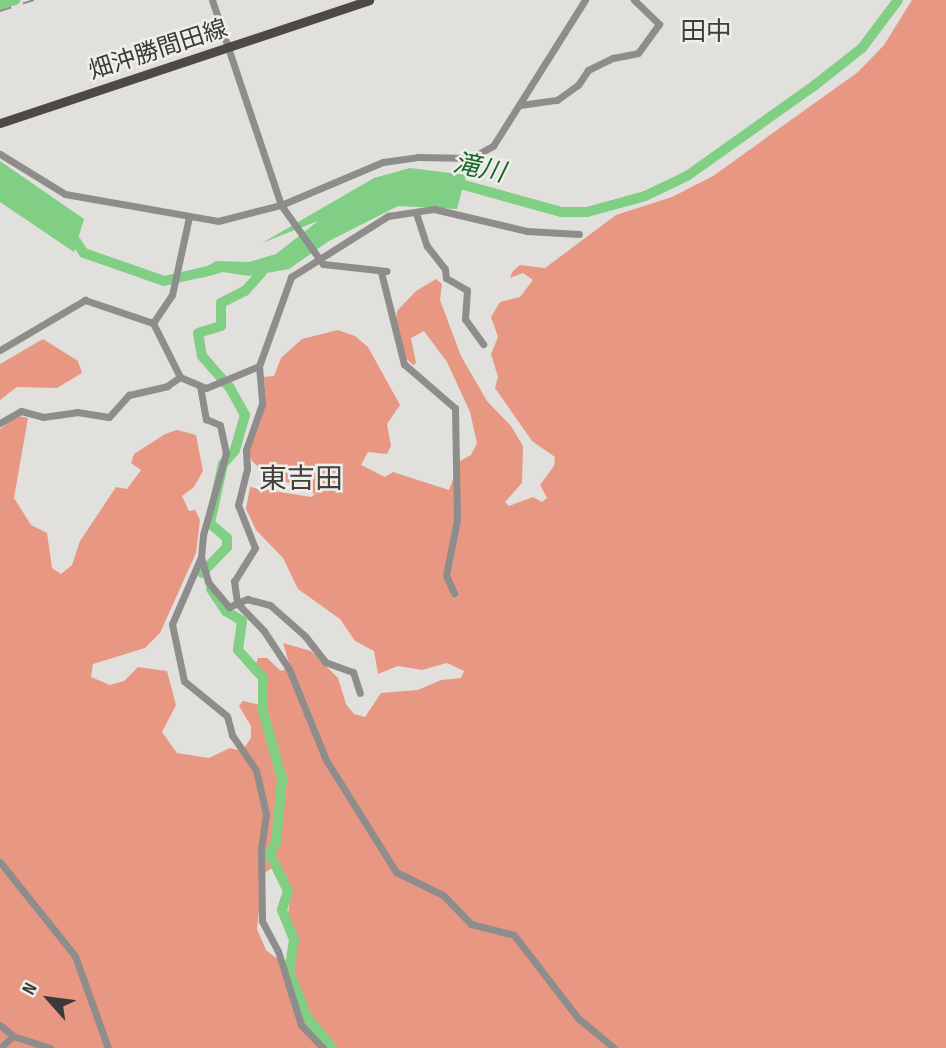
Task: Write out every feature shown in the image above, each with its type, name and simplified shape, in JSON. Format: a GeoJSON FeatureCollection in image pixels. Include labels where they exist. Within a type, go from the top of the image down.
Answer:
{"type":"FeatureCollection","features":[{"type":"Feature","properties":{"kind":"main road","name":"畑沖勝間田線"},"geometry":{"type":"LineString","coordinates":[[0,123],[369,0]]}},
{"type":"Feature","properties":{"kind":"street"},"geometry":{"type":"LineString","coordinates":[[212,0],[281,205],[317,259],[332,266],[384,271],[404,364],[455,408],[457,520],[446,575],[454,593]]}},
{"type":"Feature","properties":{"kind":"street"},"geometry":{"type":"LineString","coordinates":[[0,155],[65,194],[190,217],[233,220],[281,205],[383,162],[418,157],[471,158],[483,154],[520,105],[586,0]]}},
{"type":"Feature","properties":{"kind":"street"},"geometry":{"type":"LineString","coordinates":[[520,105],[557,100],[578,85],[588,70],[613,58],[638,53],[659,24],[634,0]]}},
{"type":"Feature","properties":{"kind":"street"},"geometry":{"type":"LineString","coordinates":[[579,234],[527,231],[434,209],[416,214],[400,213],[376,221],[317,259],[286,285],[259,366],[262,404],[246,450],[247,468],[238,505],[255,548],[234,581],[237,603],[264,631],[289,669],[326,760],[397,872],[443,895],[471,924],[514,935],[578,1018],[614,1048]]}},
{"type":"Feature","properties":{"kind":"street"},"geometry":{"type":"LineString","coordinates":[[416,214],[428,246],[445,269],[446,278],[467,290],[465,318],[483,344]]}},
{"type":"Feature","properties":{"kind":"street"},"geometry":{"type":"LineString","coordinates":[[153,323],[172,295],[190,217]]}},
{"type":"Feature","properties":{"kind":"street"},"geometry":{"type":"LineString","coordinates":[[0,350],[81,300],[153,323],[180,377],[200,386],[225,382],[259,366]]}},
{"type":"Feature","properties":{"kind":"street"},"geometry":{"type":"LineString","coordinates":[[0,423],[21,411],[43,417],[77,412],[109,417],[129,395],[167,386],[180,377]]}},
{"type":"Feature","properties":{"kind":"street"},"geometry":{"type":"LineString","coordinates":[[200,386],[206,419],[220,425],[226,453],[201,557],[172,624],[184,681],[227,716],[232,735],[257,770],[266,814],[261,849],[262,922],[278,951],[301,1025],[323,1048]]}},
{"type":"Feature","properties":{"kind":"street"},"geometry":{"type":"LineString","coordinates":[[201,557],[203,569],[225,604],[232,608],[247,600],[270,605],[325,662],[353,671],[360,693]]}},
{"type":"Feature","properties":{"kind":"street"},"geometry":{"type":"LineString","coordinates":[[0,862],[75,956],[108,1047],[99,1048]]}},
{"type":"Feature","properties":{"kind":"street"},"geometry":{"type":"LineString","coordinates":[[0,1025],[13,1036],[50,1048]]}},
{"type":"Feature","properties":{"kind":"street"},"geometry":{"type":"LineString","coordinates":[[1,1048],[13,1036]]}},
{"type":"Feature","properties":{"kind":"shaded area"},"geometry":{"type":"Polygon","coordinates":[[[912,0],[946,0],[946,1048],[0,1048],[0,429],[18,416],[28,418],[14,498],[31,525],[47,533],[52,568],[61,574],[72,565],[80,541],[116,487],[127,489],[141,470],[131,463],[134,454],[165,434],[177,430],[196,435],[203,471],[194,487],[182,496],[189,511],[195,510],[200,520],[196,553],[160,633],[145,648],[93,664],[91,677],[110,685],[124,681],[138,667],[167,671],[176,705],[162,732],[177,753],[209,758],[230,748],[242,751],[251,738],[251,726],[239,706],[243,701],[265,706],[268,685],[256,664],[258,658],[267,658],[281,671],[286,669],[289,663],[283,643],[311,651],[338,678],[346,704],[354,714],[365,717],[381,693],[418,690],[441,680],[461,678],[464,671],[447,663],[422,670],[398,666],[378,674],[374,651],[355,641],[340,619],[298,589],[283,558],[256,530],[246,509],[250,487],[311,497],[315,494],[265,473],[252,461],[248,452],[266,400],[264,377],[274,376],[281,358],[302,339],[338,330],[355,336],[368,347],[400,405],[387,424],[391,446],[387,454],[368,452],[361,465],[385,477],[393,472],[449,490],[460,461],[471,455],[477,443],[470,412],[447,362],[424,331],[411,338],[416,363],[413,365],[406,358],[396,321],[397,311],[416,291],[436,279],[442,284],[440,300],[461,356],[487,401],[511,426],[523,446],[522,483],[505,502],[509,506],[533,497],[542,502],[547,498],[540,485],[554,466],[555,457],[532,441],[495,388],[498,377],[491,354],[498,337],[491,317],[500,302],[520,297],[533,280],[523,273],[510,278],[512,272],[520,265],[545,268],[616,215],[672,197],[713,176],[858,72],[884,45],[912,0]],[[272,868],[263,874],[257,929],[266,950],[285,965],[293,964],[296,938],[287,921],[291,892],[272,868]]]}},
{"type":"Feature","properties":{"kind":"shaded area"},"geometry":{"type":"Polygon","coordinates":[[[0,161],[84,219],[74,252],[0,202],[0,161]]]}},
{"type":"Feature","properties":{"kind":"shaded area"},"geometry":{"type":"Polygon","coordinates":[[[410,168],[466,175],[457,209],[398,206],[329,241],[289,269],[249,276],[223,272],[201,278],[199,271],[216,261],[249,262],[276,254],[318,221],[262,243],[374,178],[410,168]]]}},
{"type":"Feature","properties":{"kind":"shaded area"},"geometry":{"type":"Polygon","coordinates":[[[43,339],[78,361],[82,373],[57,388],[17,387],[0,400],[0,364],[43,339]]]}},
{"type":"Feature","properties":{"kind":"waterway"},"geometry":{"type":"LineString","coordinates":[[0,5],[15,0]]}},
{"type":"Feature","properties":{"kind":"waterway","name":"滝川"},"geometry":{"type":"LineString","coordinates":[[453,182],[561,212],[587,212],[645,196],[687,176],[815,85],[862,48],[898,0]]}},
{"type":"Feature","properties":{"kind":"waterway","name":"滝川"},"geometry":{"type":"LineString","coordinates":[[71,234],[84,253],[164,281],[212,270]]}},
{"type":"Feature","properties":{"kind":"waterway"},"geometry":{"type":"LineString","coordinates":[[202,573],[227,547],[227,538],[210,523],[223,464],[235,450],[245,415],[230,388],[202,356],[198,333],[221,326],[221,303],[245,291],[262,272]]}},
{"type":"Feature","properties":{"kind":"waterway"},"geometry":{"type":"LineString","coordinates":[[211,589],[226,611],[242,621],[238,650],[263,678],[263,711],[282,779],[276,842],[270,854],[288,891],[282,910],[294,940],[289,972],[307,1017],[332,1048]]}},
{"type":"Feature","properties":{"kind":"railway"},"geometry":{"type":"LineString","coordinates":[[0,11],[34,0]]}},
{"type":"Feature","properties":{"kind":"district","name":"田中"},"geometry":{"type":"Point","coordinates":[706,33]}},
{"type":"Feature","properties":{"kind":"district","name":"東吉田"},"geometry":{"type":"Point","coordinates":[301,480]}}]}
